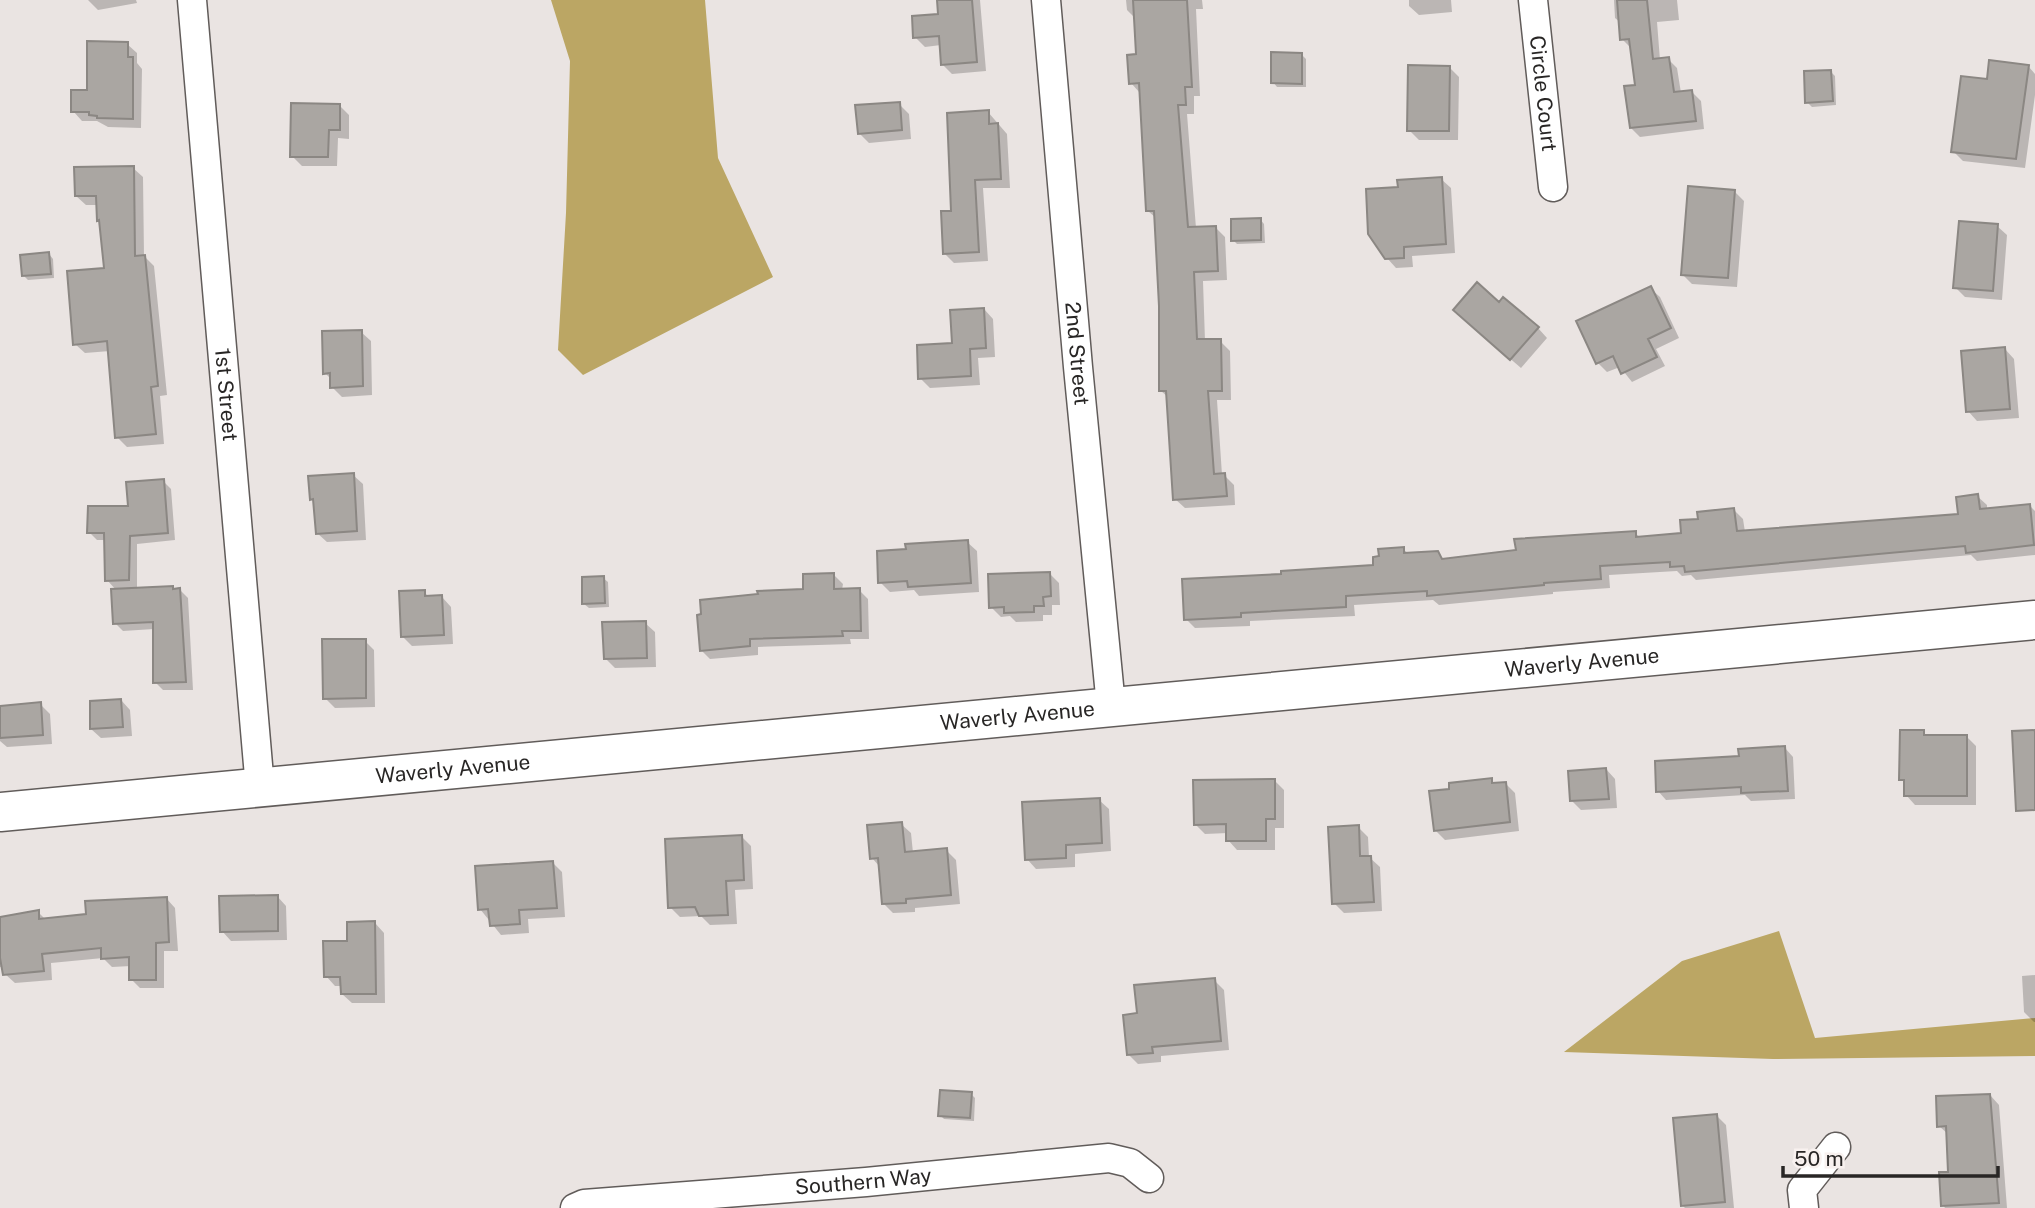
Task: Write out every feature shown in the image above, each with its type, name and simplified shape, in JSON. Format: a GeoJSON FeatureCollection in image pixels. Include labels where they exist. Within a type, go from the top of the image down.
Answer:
{"type":"FeatureCollection","features":[{"type":"Feature","properties":{"kind":"street","name":"1st Street"},"geometry":{"type":"LineString","coordinates":[[192,0],[260,788]]}},
{"type":"Feature","properties":{"kind":"street","name":"2nd Street"},"geometry":{"type":"LineString","coordinates":[[1046,0],[1111,706]]}},
{"type":"Feature","properties":{"kind":"street","name":"Circle Court"},"geometry":{"type":"LineString","coordinates":[[1534,0],[1553,187]]}},
{"type":"Feature","properties":{"kind":"street","name":"Waverly Avenue"},"geometry":{"type":"LineString","coordinates":[[0,812],[2035,620]]}},
{"type":"Feature","properties":{"kind":"street"},"geometry":{"type":"LineString","coordinates":[[1804,1208],[1802,1190],[1836,1147]]}},
{"type":"Feature","properties":{"kind":"street","name":"Southern Way"},"geometry":{"type":"LineString","coordinates":[[575,1208],[584,1204],[867,1195],[1109,1158],[1130,1163],[1149,1178]]}},
{"type":"Feature","properties":{"kind":"shaded area"},"geometry":{"type":"Polygon","coordinates":[[[551,0],[705,0],[718,158],[773,277],[583,375],[558,350],[566,213],[570,61],[551,0]]]}},
{"type":"Feature","properties":{"kind":"shaded area"},"geometry":{"type":"Polygon","coordinates":[[[1779,931],[1815,1038],[2035,1018],[2035,1056],[1773,1059],[1564,1052],[1682,961],[1779,931]]]}},
{"type":"Feature","properties":{"kind":"building"},"geometry":{"type":"Polygon","coordinates":[[[937,0],[972,0],[977,62],[941,65],[939,36],[913,38],[912,16],[938,14],[937,0]]]}},
{"type":"Feature","properties":{"kind":"building"},"geometry":{"type":"Polygon","coordinates":[[[1133,0],[1187,0],[1192,87],[1185,87],[1186,105],[1178,105],[1188,227],[1216,226],[1218,271],[1194,272],[1197,339],[1221,339],[1222,391],[1208,391],[1214,474],[1225,473],[1227,496],[1173,500],[1166,391],[1159,391],[1159,306],[1154,211],[1146,211],[1139,83],[1129,84],[1127,55],[1136,54],[1133,0]]]}},
{"type":"Feature","properties":{"kind":"building"},"geometry":{"type":"Polygon","coordinates":[[[1617,0],[1647,0],[1653,59],[1669,57],[1674,92],[1692,90],[1696,121],[1630,128],[1624,86],[1635,85],[1629,39],[1620,40],[1617,0]]]}},
{"type":"Feature","properties":{"kind":"building"},"geometry":{"type":"Polygon","coordinates":[[[87,41],[128,42],[128,57],[133,57],[133,119],[97,118],[89,115],[89,112],[71,112],[71,90],[87,90],[87,41]]]}},
{"type":"Feature","properties":{"kind":"building"},"geometry":{"type":"Polygon","coordinates":[[[1271,52],[1302,53],[1302,84],[1271,83],[1271,52]]]}},
{"type":"Feature","properties":{"kind":"building"},"geometry":{"type":"Polygon","coordinates":[[[1989,60],[2029,65],[2016,159],[1951,152],[1961,76],[1987,79],[1989,60]]]}},
{"type":"Feature","properties":{"kind":"building"},"geometry":{"type":"Polygon","coordinates":[[[1408,65],[1450,66],[1449,131],[1407,131],[1408,65]]]}},
{"type":"Feature","properties":{"kind":"building"},"geometry":{"type":"Polygon","coordinates":[[[1831,70],[1833,101],[1805,103],[1804,71],[1831,70]]]}},
{"type":"Feature","properties":{"kind":"building"},"geometry":{"type":"Polygon","coordinates":[[[900,102],[902,130],[858,134],[855,105],[900,102]]]}},
{"type":"Feature","properties":{"kind":"building"},"geometry":{"type":"Polygon","coordinates":[[[291,103],[340,104],[340,130],[329,130],[328,157],[290,157],[291,103]]]}},
{"type":"Feature","properties":{"kind":"building"},"geometry":{"type":"Polygon","coordinates":[[[989,110],[989,124],[998,123],[1001,179],[975,180],[979,252],[943,254],[941,211],[951,211],[947,113],[989,110]]]}},
{"type":"Feature","properties":{"kind":"building"},"geometry":{"type":"Polygon","coordinates":[[[134,166],[135,256],[145,255],[158,386],[151,387],[156,434],[115,438],[107,341],[73,345],[67,271],[104,268],[96,196],[75,196],[74,167],[134,166]]]}},
{"type":"Feature","properties":{"kind":"building"},"geometry":{"type":"Polygon","coordinates":[[[1442,177],[1446,244],[1404,247],[1404,258],[1385,259],[1368,234],[1366,189],[1398,187],[1397,180],[1442,177]]]}},
{"type":"Feature","properties":{"kind":"building"},"geometry":{"type":"Polygon","coordinates":[[[1688,186],[1735,190],[1728,278],[1681,275],[1688,186]]]}},
{"type":"Feature","properties":{"kind":"building"},"geometry":{"type":"Polygon","coordinates":[[[1261,218],[1261,240],[1231,241],[1231,219],[1261,218]]]}},
{"type":"Feature","properties":{"kind":"building"},"geometry":{"type":"Polygon","coordinates":[[[1959,221],[1998,224],[1993,291],[1953,288],[1959,221]]]}},
{"type":"Feature","properties":{"kind":"building"},"geometry":{"type":"Polygon","coordinates":[[[49,252],[51,274],[22,276],[20,255],[49,252]]]}},
{"type":"Feature","properties":{"kind":"building"},"geometry":{"type":"Polygon","coordinates":[[[1477,282],[1499,302],[1503,297],[1539,327],[1510,360],[1453,310],[1477,282]]]}},
{"type":"Feature","properties":{"kind":"building"},"geometry":{"type":"Polygon","coordinates":[[[1651,286],[1671,328],[1648,339],[1657,357],[1621,374],[1613,356],[1596,364],[1576,321],[1651,286]]]}},
{"type":"Feature","properties":{"kind":"building"},"geometry":{"type":"Polygon","coordinates":[[[984,308],[986,348],[970,349],[971,376],[918,379],[917,345],[952,343],[950,310],[984,308]]]}},
{"type":"Feature","properties":{"kind":"building"},"geometry":{"type":"Polygon","coordinates":[[[362,330],[363,386],[330,388],[330,373],[323,374],[322,331],[362,330]]]}},
{"type":"Feature","properties":{"kind":"building"},"geometry":{"type":"Polygon","coordinates":[[[2005,347],[2010,409],[1966,412],[1961,351],[2005,347]]]}},
{"type":"Feature","properties":{"kind":"building"},"geometry":{"type":"Polygon","coordinates":[[[354,473],[357,531],[316,534],[308,476],[354,473]]]}},
{"type":"Feature","properties":{"kind":"building"},"geometry":{"type":"Polygon","coordinates":[[[164,479],[168,533],[130,536],[129,580],[105,581],[104,533],[87,533],[88,506],[128,506],[126,482],[164,479]]]}},
{"type":"Feature","properties":{"kind":"building"},"geometry":{"type":"Polygon","coordinates":[[[1978,494],[1980,509],[2030,504],[2034,545],[1966,553],[1965,546],[1685,572],[1684,566],[1670,567],[1670,562],[1600,566],[1601,579],[1427,596],[1427,591],[1346,596],[1346,607],[1241,613],[1241,617],[1184,620],[1182,579],[1281,574],[1281,571],[1373,565],[1373,557],[1379,556],[1378,549],[1404,547],[1404,553],[1438,551],[1442,559],[1516,550],[1514,539],[1636,531],[1636,537],[1681,533],[1680,520],[1698,519],[1697,512],[1734,508],[1737,531],[1958,514],[1956,497],[1978,494]]]}},
{"type":"Feature","properties":{"kind":"building"},"geometry":{"type":"Polygon","coordinates":[[[968,540],[971,583],[908,587],[907,581],[878,583],[877,551],[906,549],[905,544],[968,540]]]}},
{"type":"Feature","properties":{"kind":"building"},"geometry":{"type":"Polygon","coordinates":[[[1050,572],[1051,596],[1043,597],[1044,606],[1034,606],[1034,612],[1004,613],[1004,607],[989,608],[988,574],[1050,572]]]}},
{"type":"Feature","properties":{"kind":"building"},"geometry":{"type":"Polygon","coordinates":[[[834,573],[834,589],[860,588],[861,631],[842,631],[843,636],[750,639],[750,646],[700,651],[697,615],[701,614],[700,600],[758,594],[757,591],[803,589],[803,574],[834,573]]]}},
{"type":"Feature","properties":{"kind":"building"},"geometry":{"type":"Polygon","coordinates":[[[604,576],[605,603],[582,604],[582,577],[604,576]]]}},
{"type":"Feature","properties":{"kind":"building"},"geometry":{"type":"Polygon","coordinates":[[[173,586],[173,589],[180,588],[186,682],[153,683],[153,622],[113,624],[111,589],[173,586]]]}},
{"type":"Feature","properties":{"kind":"building"},"geometry":{"type":"Polygon","coordinates":[[[425,590],[425,596],[442,595],[444,635],[401,637],[399,591],[425,590]]]}},
{"type":"Feature","properties":{"kind":"building"},"geometry":{"type":"Polygon","coordinates":[[[646,621],[647,658],[604,659],[602,622],[646,621]]]}},
{"type":"Feature","properties":{"kind":"building"},"geometry":{"type":"Polygon","coordinates":[[[322,639],[366,639],[366,698],[323,699],[322,639]]]}},
{"type":"Feature","properties":{"kind":"building"},"geometry":{"type":"Polygon","coordinates":[[[121,699],[123,727],[90,729],[90,701],[121,699]]]}},
{"type":"Feature","properties":{"kind":"building"},"geometry":{"type":"Polygon","coordinates":[[[41,702],[43,735],[0,738],[0,706],[41,702]]]}},
{"type":"Feature","properties":{"kind":"building"},"geometry":{"type":"Polygon","coordinates":[[[1900,730],[1924,730],[1924,735],[1967,735],[1967,796],[1904,796],[1904,780],[1899,780],[1900,730]]]}},
{"type":"Feature","properties":{"kind":"building"},"geometry":{"type":"Polygon","coordinates":[[[2035,730],[2035,810],[2016,811],[2012,731],[2035,730]]]}},
{"type":"Feature","properties":{"kind":"building"},"geometry":{"type":"Polygon","coordinates":[[[1785,746],[1788,791],[1741,793],[1741,787],[1656,792],[1655,761],[1739,756],[1738,749],[1785,746]]]}},
{"type":"Feature","properties":{"kind":"building"},"geometry":{"type":"Polygon","coordinates":[[[1606,768],[1609,799],[1570,801],[1568,771],[1606,768]]]}},
{"type":"Feature","properties":{"kind":"building"},"geometry":{"type":"Polygon","coordinates":[[[1492,778],[1492,783],[1506,782],[1510,822],[1434,831],[1429,791],[1449,789],[1449,783],[1492,778]]]}},
{"type":"Feature","properties":{"kind":"building"},"geometry":{"type":"Polygon","coordinates":[[[1275,779],[1275,819],[1266,819],[1266,841],[1226,841],[1226,824],[1194,825],[1193,780],[1275,779]]]}},
{"type":"Feature","properties":{"kind":"building"},"geometry":{"type":"Polygon","coordinates":[[[1100,798],[1102,843],[1066,845],[1066,858],[1025,860],[1022,802],[1100,798]]]}},
{"type":"Feature","properties":{"kind":"building"},"geometry":{"type":"Polygon","coordinates":[[[902,822],[905,852],[947,848],[951,895],[906,899],[906,903],[882,904],[878,858],[870,859],[867,825],[902,822]]]}},
{"type":"Feature","properties":{"kind":"building"},"geometry":{"type":"Polygon","coordinates":[[[1359,825],[1360,856],[1371,856],[1374,902],[1332,904],[1328,827],[1359,825]]]}},
{"type":"Feature","properties":{"kind":"building"},"geometry":{"type":"Polygon","coordinates":[[[742,835],[744,880],[726,881],[728,915],[699,916],[695,907],[668,908],[665,839],[742,835]]]}},
{"type":"Feature","properties":{"kind":"building"},"geometry":{"type":"Polygon","coordinates":[[[553,861],[557,908],[519,910],[520,924],[490,926],[488,909],[478,910],[475,866],[553,861]]]}},
{"type":"Feature","properties":{"kind":"building"},"geometry":{"type":"Polygon","coordinates":[[[278,895],[278,931],[220,932],[219,896],[278,895]]]}},
{"type":"Feature","properties":{"kind":"building"},"geometry":{"type":"Polygon","coordinates":[[[167,897],[169,942],[156,943],[156,980],[129,980],[129,957],[101,959],[101,948],[42,954],[44,971],[3,975],[0,958],[0,917],[39,910],[39,919],[86,914],[85,901],[167,897]]]}},
{"type":"Feature","properties":{"kind":"building"},"geometry":{"type":"Polygon","coordinates":[[[375,921],[376,994],[341,994],[340,977],[324,977],[323,941],[347,941],[347,922],[375,921]]]}},
{"type":"Feature","properties":{"kind":"building"},"geometry":{"type":"Polygon","coordinates":[[[1215,978],[1221,1041],[1152,1047],[1153,1053],[1127,1055],[1123,1015],[1137,1013],[1134,985],[1215,978]]]}},
{"type":"Feature","properties":{"kind":"building"},"geometry":{"type":"Polygon","coordinates":[[[940,1090],[972,1092],[970,1118],[938,1116],[940,1090]]]}},
{"type":"Feature","properties":{"kind":"building"},"geometry":{"type":"Polygon","coordinates":[[[1990,1094],[1999,1203],[1941,1206],[1939,1172],[1948,1172],[1946,1126],[1937,1127],[1936,1096],[1990,1094]]]}},
{"type":"Feature","properties":{"kind":"building"},"geometry":{"type":"Polygon","coordinates":[[[1717,1114],[1725,1202],[1681,1206],[1673,1118],[1717,1114]]]}}]}
